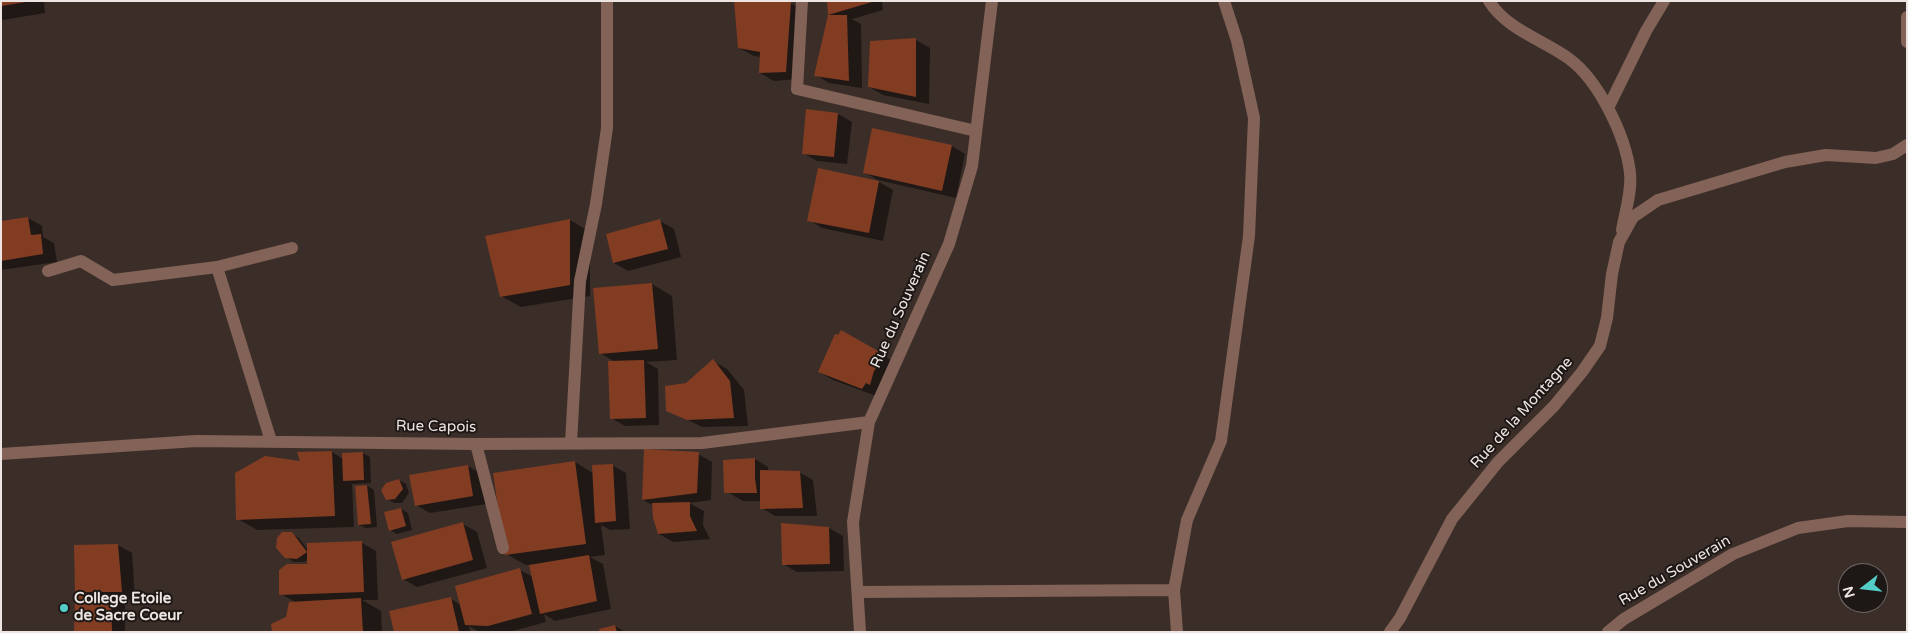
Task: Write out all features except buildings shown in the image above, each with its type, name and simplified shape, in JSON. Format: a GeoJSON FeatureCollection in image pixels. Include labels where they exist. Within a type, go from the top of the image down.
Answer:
{"type":"FeatureCollection","features":[{"type":"Feature","properties":{"kind":"street"},"geometry":{"type":"LineString","coordinates":[[571,443],[580,280],[596,204],[607,128],[607,1]]}},
{"type":"Feature","properties":{"kind":"street"},"geometry":{"type":"LineString","coordinates":[[802,1],[797,89],[976,131]]}},
{"type":"Feature","properties":{"kind":"street","name":"Rue du Souverain"},"geometry":{"type":"LineString","coordinates":[[860,632],[859,592],[853,522],[869,422],[949,244],[972,166],[992,1]]}},
{"type":"Feature","properties":{"kind":"street"},"geometry":{"type":"LineString","coordinates":[[1177,632],[1174,590],[1187,520],[1221,441],[1249,236],[1254,118],[1237,41],[1224,1]]}},
{"type":"Feature","properties":{"kind":"street"},"geometry":{"type":"LineString","coordinates":[[1489,1],[1494,10],[1505,20],[1569,58],[1586,73],[1608,108],[1624,148],[1630,174],[1629,190],[1619,242]]}},
{"type":"Feature","properties":{"kind":"street"},"geometry":{"type":"LineString","coordinates":[[1608,108],[1646,31],[1664,1]]}},
{"type":"Feature","properties":{"kind":"street"},"geometry":{"type":"LineString","coordinates":[[1907,18],[1907,42]]}},
{"type":"Feature","properties":{"kind":"street","name":"Rue de la Montagne"},"geometry":{"type":"LineString","coordinates":[[1390,632],[1400,618],[1452,519],[1498,462],[1554,406],[1582,372],[1600,346],[1607,318],[1612,274],[1619,242],[1633,217],[1658,200],[1785,162],[1826,155],[1876,158],[1893,154],[1907,145]]}},
{"type":"Feature","properties":{"kind":"street"},"geometry":{"type":"LineString","coordinates":[[48,271],[81,262],[113,280],[217,267],[292,248]]}},
{"type":"Feature","properties":{"kind":"street"},"geometry":{"type":"LineString","coordinates":[[217,267],[271,441]]}},
{"type":"Feature","properties":{"kind":"street","name":"Rue Capois"},"geometry":{"type":"LineString","coordinates":[[1,454],[196,441],[476,444],[702,443],[869,422]]}},
{"type":"Feature","properties":{"kind":"street"},"geometry":{"type":"LineString","coordinates":[[476,444],[503,548]]}},
{"type":"Feature","properties":{"kind":"street","name":"Rue du Souverain"},"geometry":{"type":"LineString","coordinates":[[1608,632],[1624,619],[1733,554],[1798,528],[1848,521],[1907,522]]}},
{"type":"Feature","properties":{"kind":"street"},"geometry":{"type":"LineString","coordinates":[[859,592],[1174,590]]}},
{"type":"Feature","properties":{"kind":"place","name":"College Etoile de Sacre Coeur"},"geometry":{"type":"Point","coordinates":[64,608]}}]}
